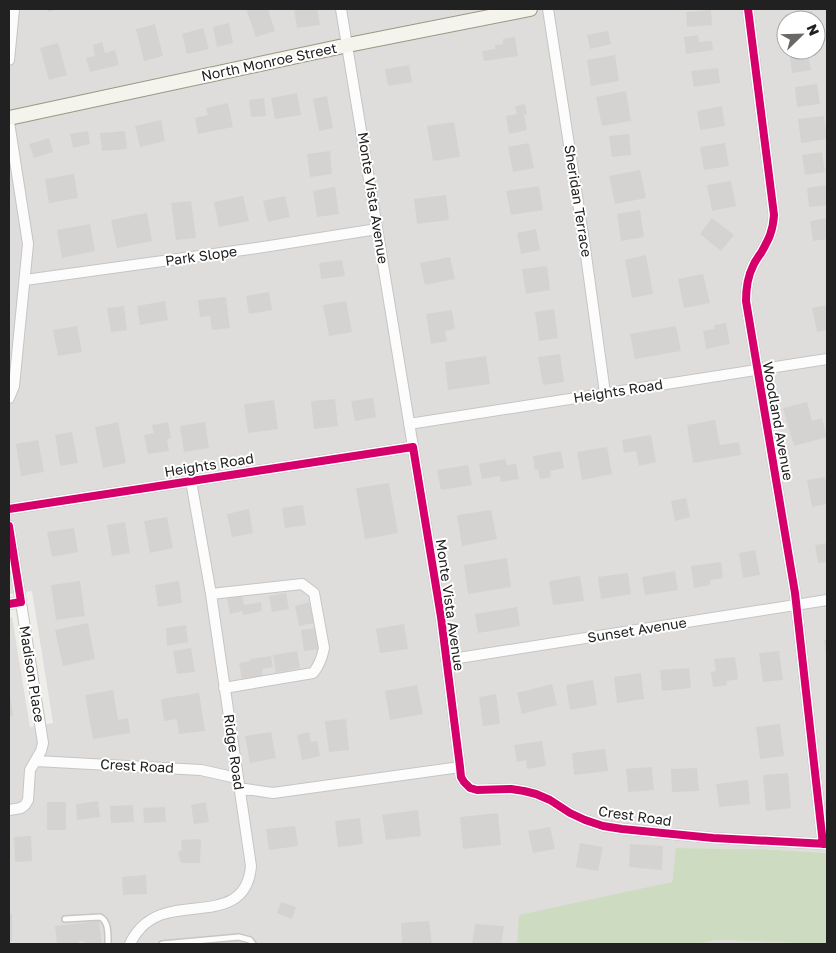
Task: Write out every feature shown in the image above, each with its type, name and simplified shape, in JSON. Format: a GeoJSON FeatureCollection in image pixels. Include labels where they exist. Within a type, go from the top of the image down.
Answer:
{"type":"FeatureCollection","features":[{"type":"Feature","properties":{"kind":"main road","name":"North Monroe Street"},"geometry":{"type":"LineString","coordinates":[[9,118],[348,45],[530,9]]}},
{"type":"Feature","properties":{"kind":"street"},"geometry":{"type":"LineString","coordinates":[[9,60],[14,9]]}},
{"type":"Feature","properties":{"kind":"street","name":"Monte Vista Avenue"},"geometry":{"type":"LineString","coordinates":[[341,9],[441,617],[460,767]]}},
{"type":"Feature","properties":{"kind":"street","name":"Sheridan Terrace"},"geometry":{"type":"LineString","coordinates":[[548,9],[586,248],[605,393]]}},
{"type":"Feature","properties":{"kind":"street","name":"Woodland Avenue"},"geometry":{"type":"LineString","coordinates":[[748,9],[774,226],[753,264],[746,287],[746,302],[797,604],[825,844]]}},
{"type":"Feature","properties":{"kind":"street"},"geometry":{"type":"LineString","coordinates":[[9,122],[28,244],[14,386],[9,398]]}},
{"type":"Feature","properties":{"kind":"street","name":"Park Slope"},"geometry":{"type":"LineString","coordinates":[[25,280],[257,248],[377,229]]}},
{"type":"Feature","properties":{"kind":"street","name":"Heights Road"},"geometry":{"type":"LineString","coordinates":[[409,424],[827,359]]}},
{"type":"Feature","properties":{"kind":"street","name":"Heights Road"},"geometry":{"type":"LineString","coordinates":[[9,509],[413,447]]}},
{"type":"Feature","properties":{"kind":"street","name":"Ridge Road"},"geometry":{"type":"LineString","coordinates":[[130,944],[138,931],[156,917],[167,913],[230,902],[239,896],[246,887],[250,876],[251,866],[211,594],[191,481]]}},
{"type":"Feature","properties":{"kind":"street","name":"Madison Place"},"geometry":{"type":"LineString","coordinates":[[9,526],[43,743],[41,751],[30,770],[28,800],[20,808],[9,810]]}},
{"type":"Feature","properties":{"kind":"street"},"geometry":{"type":"LineString","coordinates":[[211,594],[302,584],[314,593],[324,648],[317,668],[312,673],[224,688]]}},
{"type":"Feature","properties":{"kind":"street","name":"Sunset Avenue"},"geometry":{"type":"LineString","coordinates":[[446,660],[827,600]]}},
{"type":"Feature","properties":{"kind":"street"},"geometry":{"type":"LineString","coordinates":[[9,604],[21,602]]}},
{"type":"Feature","properties":{"kind":"street","name":"Crest Road"},"geometry":{"type":"LineString","coordinates":[[36,761],[201,770],[273,793],[460,767],[464,782],[470,788],[477,790],[511,789],[536,794],[550,800],[570,813],[603,826],[713,838],[825,844]]}},
{"type":"Feature","properties":{"kind":"lane"},"geometry":{"type":"LineString","coordinates":[[65,920],[100,917],[104,919],[108,944]]}},
{"type":"Feature","properties":{"kind":"lane"},"geometry":{"type":"LineString","coordinates":[[162,944],[239,936],[250,940],[253,944]]}},
{"type":"Feature","properties":{"kind":"shaded area"},"geometry":{"type":"Polygon","coordinates":[[[9,9],[827,9],[827,853],[760,849],[677,848],[672,882],[519,922],[517,944],[9,944],[9,618],[12,617],[30,727],[53,723],[32,591],[9,594],[9,9]]]}},
{"type":"Feature","properties":{"kind":"shaded area"},"geometry":{"type":"Polygon","coordinates":[[[717,940],[827,944],[697,944],[717,940]]]}},
{"type":"Feature","properties":{"kind":"green space"},"geometry":{"type":"Polygon","coordinates":[[[676,848],[760,849],[827,853],[827,944],[717,940],[697,944],[517,944],[519,915],[672,882],[676,848]]]}},
{"type":"Feature","properties":{"kind":"building"},"geometry":{"type":"Polygon","coordinates":[[[47,9],[59,9],[48,12],[47,9]]]}},
{"type":"Feature","properties":{"kind":"building"},"geometry":{"type":"Polygon","coordinates":[[[246,9],[268,9],[275,31],[256,37],[246,9]]]}},
{"type":"Feature","properties":{"kind":"building"},"geometry":{"type":"Polygon","coordinates":[[[294,9],[317,9],[320,25],[297,28],[294,9]]]}},
{"type":"Feature","properties":{"kind":"building"},"geometry":{"type":"Polygon","coordinates":[[[711,10],[712,25],[687,27],[686,12],[711,10]]]}},
{"type":"Feature","properties":{"kind":"building"},"geometry":{"type":"Polygon","coordinates":[[[229,23],[233,43],[217,47],[213,27],[229,23]]]}},
{"type":"Feature","properties":{"kind":"building"},"geometry":{"type":"Polygon","coordinates":[[[155,24],[163,56],[144,61],[136,29],[155,24]]]}},
{"type":"Feature","properties":{"kind":"building"},"geometry":{"type":"Polygon","coordinates":[[[203,28],[209,49],[187,54],[182,34],[203,28]]]}},
{"type":"Feature","properties":{"kind":"building"},"geometry":{"type":"Polygon","coordinates":[[[608,31],[611,44],[590,49],[587,35],[608,31]]]}},
{"type":"Feature","properties":{"kind":"building"},"geometry":{"type":"Polygon","coordinates":[[[698,35],[699,42],[712,41],[713,50],[686,54],[684,37],[698,35]]]}},
{"type":"Feature","properties":{"kind":"building"},"geometry":{"type":"Polygon","coordinates":[[[515,37],[518,56],[484,61],[482,51],[495,49],[495,45],[503,44],[503,39],[515,37]]]}},
{"type":"Feature","properties":{"kind":"building"},"geometry":{"type":"Polygon","coordinates":[[[102,42],[105,53],[115,50],[119,65],[90,72],[86,58],[95,56],[93,45],[102,42]]]}},
{"type":"Feature","properties":{"kind":"building"},"geometry":{"type":"Polygon","coordinates":[[[58,43],[67,75],[49,80],[40,48],[58,43]]]}},
{"type":"Feature","properties":{"kind":"building"},"geometry":{"type":"Polygon","coordinates":[[[615,55],[619,81],[591,86],[587,60],[615,55]]]}},
{"type":"Feature","properties":{"kind":"building"},"geometry":{"type":"Polygon","coordinates":[[[791,60],[809,60],[811,70],[792,73],[791,60]]]}},
{"type":"Feature","properties":{"kind":"building"},"geometry":{"type":"Polygon","coordinates":[[[409,65],[412,82],[388,86],[385,69],[409,65]]]}},
{"type":"Feature","properties":{"kind":"building"},"geometry":{"type":"Polygon","coordinates":[[[718,68],[720,83],[694,87],[691,71],[718,68]]]}},
{"type":"Feature","properties":{"kind":"building"},"geometry":{"type":"Polygon","coordinates":[[[817,84],[820,104],[797,107],[795,87],[817,84]]]}},
{"type":"Feature","properties":{"kind":"building"},"geometry":{"type":"Polygon","coordinates":[[[626,91],[631,121],[602,126],[596,97],[626,91]]]}},
{"type":"Feature","properties":{"kind":"building"},"geometry":{"type":"Polygon","coordinates":[[[297,93],[301,115],[275,119],[271,98],[297,93]]]}},
{"type":"Feature","properties":{"kind":"building"},"geometry":{"type":"Polygon","coordinates":[[[327,96],[333,128],[319,131],[313,99],[327,96]]]}},
{"type":"Feature","properties":{"kind":"building"},"geometry":{"type":"Polygon","coordinates":[[[264,98],[266,116],[251,117],[249,100],[264,98]]]}},
{"type":"Feature","properties":{"kind":"building"},"geometry":{"type":"Polygon","coordinates":[[[228,103],[233,127],[198,134],[195,118],[208,115],[206,108],[228,103]]]}},
{"type":"Feature","properties":{"kind":"building"},"geometry":{"type":"Polygon","coordinates":[[[525,104],[527,114],[524,115],[527,130],[509,134],[506,116],[517,114],[515,106],[525,104]]]}},
{"type":"Feature","properties":{"kind":"building"},"geometry":{"type":"Polygon","coordinates":[[[722,106],[725,126],[700,130],[697,111],[722,106]]]}},
{"type":"Feature","properties":{"kind":"building"},"geometry":{"type":"Polygon","coordinates":[[[824,116],[827,139],[801,143],[798,119],[824,116]]]}},
{"type":"Feature","properties":{"kind":"building"},"geometry":{"type":"Polygon","coordinates":[[[161,120],[165,141],[140,147],[135,126],[161,120]]]}},
{"type":"Feature","properties":{"kind":"building"},"geometry":{"type":"Polygon","coordinates":[[[454,122],[460,157],[433,161],[427,126],[454,122]]]}},
{"type":"Feature","properties":{"kind":"building"},"geometry":{"type":"Polygon","coordinates":[[[88,131],[90,144],[73,148],[70,134],[88,131]]]}},
{"type":"Feature","properties":{"kind":"building"},"geometry":{"type":"Polygon","coordinates":[[[125,131],[127,149],[102,151],[100,133],[125,131]]]}},
{"type":"Feature","properties":{"kind":"building"},"geometry":{"type":"Polygon","coordinates":[[[629,134],[631,155],[612,157],[609,136],[629,134]]]}},
{"type":"Feature","properties":{"kind":"building"},"geometry":{"type":"Polygon","coordinates":[[[49,138],[53,152],[34,158],[29,144],[49,138]]]}},
{"type":"Feature","properties":{"kind":"building"},"geometry":{"type":"Polygon","coordinates":[[[529,143],[534,168],[513,172],[508,147],[529,143]]]}},
{"type":"Feature","properties":{"kind":"building"},"geometry":{"type":"Polygon","coordinates":[[[725,143],[729,166],[704,170],[700,147],[725,143]]]}},
{"type":"Feature","properties":{"kind":"building"},"geometry":{"type":"Polygon","coordinates":[[[330,151],[332,174],[310,177],[307,154],[330,151]]]}},
{"type":"Feature","properties":{"kind":"building"},"geometry":{"type":"Polygon","coordinates":[[[822,152],[825,172],[805,175],[802,155],[822,152]]]}},
{"type":"Feature","properties":{"kind":"building"},"geometry":{"type":"Polygon","coordinates":[[[640,170],[646,198],[615,204],[609,176],[640,170]]]}},
{"type":"Feature","properties":{"kind":"building"},"geometry":{"type":"Polygon","coordinates":[[[74,174],[78,198],[49,203],[45,179],[74,174]]]}},
{"type":"Feature","properties":{"kind":"building"},"geometry":{"type":"Polygon","coordinates":[[[731,181],[736,206],[712,211],[707,185],[731,181]]]}},
{"type":"Feature","properties":{"kind":"building"},"geometry":{"type":"Polygon","coordinates":[[[826,185],[827,205],[809,207],[807,188],[826,185]]]}},
{"type":"Feature","properties":{"kind":"building"},"geometry":{"type":"Polygon","coordinates":[[[539,186],[543,210],[511,215],[506,191],[539,186]]]}},
{"type":"Feature","properties":{"kind":"building"},"geometry":{"type":"Polygon","coordinates":[[[335,187],[339,214],[317,217],[313,191],[335,187]]]}},
{"type":"Feature","properties":{"kind":"building"},"geometry":{"type":"Polygon","coordinates":[[[446,195],[449,220],[417,224],[414,199],[446,195]]]}},
{"type":"Feature","properties":{"kind":"building"},"geometry":{"type":"Polygon","coordinates":[[[243,196],[249,221],[219,227],[214,202],[243,196]]]}},
{"type":"Feature","properties":{"kind":"building"},"geometry":{"type":"Polygon","coordinates":[[[285,196],[290,217],[268,222],[263,201],[285,196]]]}},
{"type":"Feature","properties":{"kind":"building"},"geometry":{"type":"Polygon","coordinates":[[[191,201],[196,238],[176,240],[171,203],[191,201]]]}},
{"type":"Feature","properties":{"kind":"building"},"geometry":{"type":"Polygon","coordinates":[[[640,210],[644,237],[621,241],[617,214],[640,210]]]}},
{"type":"Feature","properties":{"kind":"building"},"geometry":{"type":"Polygon","coordinates":[[[147,213],[152,241],[117,248],[111,220],[147,213]]]}},
{"type":"Feature","properties":{"kind":"building"},"geometry":{"type":"Polygon","coordinates":[[[712,218],[734,235],[721,251],[700,234],[712,218]]]}},
{"type":"Feature","properties":{"kind":"building"},"geometry":{"type":"Polygon","coordinates":[[[827,218],[827,239],[813,241],[810,221],[827,218]]]}},
{"type":"Feature","properties":{"kind":"building"},"geometry":{"type":"Polygon","coordinates":[[[90,224],[95,251],[62,258],[57,230],[90,224]]]}},
{"type":"Feature","properties":{"kind":"building"},"geometry":{"type":"Polygon","coordinates":[[[536,229],[540,250],[521,254],[517,233],[536,229]]]}},
{"type":"Feature","properties":{"kind":"building"},"geometry":{"type":"Polygon","coordinates":[[[646,255],[653,294],[632,298],[625,260],[646,255]]]}},
{"type":"Feature","properties":{"kind":"building"},"geometry":{"type":"Polygon","coordinates":[[[450,257],[455,279],[425,285],[420,263],[450,257]]]}},
{"type":"Feature","properties":{"kind":"building"},"geometry":{"type":"Polygon","coordinates":[[[342,260],[345,276],[321,279],[319,263],[342,260]]]}},
{"type":"Feature","properties":{"kind":"building"},"geometry":{"type":"Polygon","coordinates":[[[547,266],[550,290],[526,294],[522,269],[547,266]]]}},
{"type":"Feature","properties":{"kind":"building"},"geometry":{"type":"Polygon","coordinates":[[[703,274],[710,303],[684,308],[678,279],[703,274]]]}},
{"type":"Feature","properties":{"kind":"building"},"geometry":{"type":"Polygon","coordinates":[[[269,292],[272,310],[249,314],[246,296],[269,292]]]}},
{"type":"Feature","properties":{"kind":"building"},"geometry":{"type":"Polygon","coordinates":[[[226,297],[230,328],[212,330],[210,316],[200,317],[198,300],[226,297]]]}},
{"type":"Feature","properties":{"kind":"building"},"geometry":{"type":"Polygon","coordinates":[[[165,301],[168,320],[140,325],[137,306],[165,301]]]}},
{"type":"Feature","properties":{"kind":"building"},"geometry":{"type":"Polygon","coordinates":[[[346,301],[352,332],[329,336],[323,305],[346,301]]]}},
{"type":"Feature","properties":{"kind":"building"},"geometry":{"type":"Polygon","coordinates":[[[827,305],[827,330],[817,332],[812,308],[827,305]]]}},
{"type":"Feature","properties":{"kind":"building"},"geometry":{"type":"Polygon","coordinates":[[[124,306],[127,330],[111,332],[107,308],[124,306]]]}},
{"type":"Feature","properties":{"kind":"building"},"geometry":{"type":"Polygon","coordinates":[[[554,309],[558,338],[539,341],[535,312],[554,309]]]}},
{"type":"Feature","properties":{"kind":"building"},"geometry":{"type":"Polygon","coordinates":[[[452,310],[455,329],[445,331],[447,341],[431,344],[426,314],[452,310]]]}},
{"type":"Feature","properties":{"kind":"building"},"geometry":{"type":"Polygon","coordinates":[[[726,323],[730,344],[706,349],[703,331],[715,329],[714,325],[726,323]]]}},
{"type":"Feature","properties":{"kind":"building"},"geometry":{"type":"Polygon","coordinates":[[[77,326],[82,352],[58,356],[53,330],[77,326]]]}},
{"type":"Feature","properties":{"kind":"building"},"geometry":{"type":"Polygon","coordinates":[[[676,326],[681,351],[635,359],[630,334],[676,326]]]}},
{"type":"Feature","properties":{"kind":"building"},"geometry":{"type":"Polygon","coordinates":[[[560,354],[564,382],[543,385],[538,357],[560,354]]]}},
{"type":"Feature","properties":{"kind":"building"},"geometry":{"type":"Polygon","coordinates":[[[486,356],[490,384],[448,390],[445,362],[486,356]]]}},
{"type":"Feature","properties":{"kind":"building"},"geometry":{"type":"Polygon","coordinates":[[[373,398],[376,417],[355,421],[351,401],[373,398]]]}},
{"type":"Feature","properties":{"kind":"building"},"geometry":{"type":"Polygon","coordinates":[[[335,399],[338,426],[314,429],[311,401],[335,399]]]}},
{"type":"Feature","properties":{"kind":"building"},"geometry":{"type":"Polygon","coordinates":[[[274,400],[278,429],[248,433],[244,404],[274,400]]]}},
{"type":"Feature","properties":{"kind":"building"},"geometry":{"type":"Polygon","coordinates":[[[807,402],[812,421],[822,418],[827,437],[794,446],[783,408],[807,402]]]}},
{"type":"Feature","properties":{"kind":"building"},"geometry":{"type":"Polygon","coordinates":[[[715,420],[720,445],[739,442],[741,455],[693,463],[687,425],[715,420]]]}},
{"type":"Feature","properties":{"kind":"building"},"geometry":{"type":"Polygon","coordinates":[[[118,422],[126,463],[103,468],[95,427],[118,422]]]}},
{"type":"Feature","properties":{"kind":"building"},"geometry":{"type":"Polygon","coordinates":[[[168,422],[171,438],[167,439],[169,451],[148,454],[144,435],[154,433],[152,425],[168,422]]]}},
{"type":"Feature","properties":{"kind":"building"},"geometry":{"type":"Polygon","coordinates":[[[205,422],[209,448],[184,452],[180,426],[205,422]]]}},
{"type":"Feature","properties":{"kind":"building"},"geometry":{"type":"Polygon","coordinates":[[[72,432],[78,463],[60,466],[55,435],[72,432]]]}},
{"type":"Feature","properties":{"kind":"building"},"geometry":{"type":"Polygon","coordinates":[[[651,435],[656,462],[639,466],[636,451],[624,453],[622,440],[651,435]]]}},
{"type":"Feature","properties":{"kind":"building"},"geometry":{"type":"Polygon","coordinates":[[[38,440],[44,472],[21,476],[16,444],[38,440]]]}},
{"type":"Feature","properties":{"kind":"building"},"geometry":{"type":"Polygon","coordinates":[[[607,447],[612,474],[582,480],[577,452],[607,447]]]}},
{"type":"Feature","properties":{"kind":"building"},"geometry":{"type":"Polygon","coordinates":[[[561,451],[564,468],[550,471],[551,477],[540,479],[538,469],[535,470],[533,456],[561,451]]]}},
{"type":"Feature","properties":{"kind":"building"},"geometry":{"type":"Polygon","coordinates":[[[505,459],[507,465],[516,464],[519,479],[501,482],[500,476],[482,479],[479,464],[505,459]]]}},
{"type":"Feature","properties":{"kind":"building"},"geometry":{"type":"Polygon","coordinates":[[[468,465],[472,485],[441,490],[437,470],[468,465]]]}},
{"type":"Feature","properties":{"kind":"building"},"geometry":{"type":"Polygon","coordinates":[[[825,477],[827,504],[812,507],[807,480],[825,477]]]}},
{"type":"Feature","properties":{"kind":"building"},"geometry":{"type":"Polygon","coordinates":[[[389,483],[398,533],[365,539],[356,488],[389,483]]]}},
{"type":"Feature","properties":{"kind":"building"},"geometry":{"type":"Polygon","coordinates":[[[686,498],[690,517],[675,521],[671,501],[686,498]]]}},
{"type":"Feature","properties":{"kind":"building"},"geometry":{"type":"Polygon","coordinates":[[[303,505],[306,525],[285,528],[282,508],[303,505]]]}},
{"type":"Feature","properties":{"kind":"building"},"geometry":{"type":"Polygon","coordinates":[[[249,509],[253,533],[232,537],[227,514],[249,509]]]}},
{"type":"Feature","properties":{"kind":"building"},"geometry":{"type":"Polygon","coordinates":[[[491,510],[497,539],[462,546],[457,515],[491,510]]]}},
{"type":"Feature","properties":{"kind":"building"},"geometry":{"type":"Polygon","coordinates":[[[167,517],[173,548],[150,553],[144,521],[167,517]]]}},
{"type":"Feature","properties":{"kind":"building"},"geometry":{"type":"Polygon","coordinates":[[[125,522],[130,553],[112,556],[107,525],[125,522]]]}},
{"type":"Feature","properties":{"kind":"building"},"geometry":{"type":"Polygon","coordinates":[[[74,528],[78,552],[52,557],[47,532],[74,528]]]}},
{"type":"Feature","properties":{"kind":"building"},"geometry":{"type":"Polygon","coordinates":[[[827,543],[827,562],[818,563],[815,545],[827,543]]]}},
{"type":"Feature","properties":{"kind":"building"},"geometry":{"type":"Polygon","coordinates":[[[755,550],[760,575],[743,578],[739,553],[755,550]]]}},
{"type":"Feature","properties":{"kind":"building"},"geometry":{"type":"Polygon","coordinates":[[[507,558],[511,587],[468,594],[464,565],[507,558]]]}},
{"type":"Feature","properties":{"kind":"building"},"geometry":{"type":"Polygon","coordinates":[[[721,562],[723,578],[710,580],[710,585],[694,588],[691,566],[721,562]]]}},
{"type":"Feature","properties":{"kind":"building"},"geometry":{"type":"Polygon","coordinates":[[[675,571],[678,590],[645,595],[642,577],[675,571]]]}},
{"type":"Feature","properties":{"kind":"building"},"geometry":{"type":"Polygon","coordinates":[[[628,573],[631,594],[601,599],[598,577],[628,573]]]}},
{"type":"Feature","properties":{"kind":"building"},"geometry":{"type":"Polygon","coordinates":[[[580,576],[584,601],[553,605],[549,581],[580,576]]]}},
{"type":"Feature","properties":{"kind":"building"},"geometry":{"type":"Polygon","coordinates":[[[80,581],[85,616],[56,620],[51,585],[80,581]]]}},
{"type":"Feature","properties":{"kind":"building"},"geometry":{"type":"Polygon","coordinates":[[[179,581],[182,603],[158,607],[155,585],[179,581]]]}},
{"type":"Feature","properties":{"kind":"building"},"geometry":{"type":"Polygon","coordinates":[[[286,593],[289,609],[272,612],[269,596],[286,593]]]}},
{"type":"Feature","properties":{"kind":"building"},"geometry":{"type":"Polygon","coordinates":[[[242,595],[244,605],[261,602],[262,611],[243,615],[242,611],[230,614],[227,598],[242,595]]]}},
{"type":"Feature","properties":{"kind":"building"},"geometry":{"type":"Polygon","coordinates":[[[309,602],[314,623],[299,626],[295,606],[309,602]]]}},
{"type":"Feature","properties":{"kind":"building"},"geometry":{"type":"Polygon","coordinates":[[[517,607],[520,626],[478,633],[475,614],[517,607]]]}},
{"type":"Feature","properties":{"kind":"building"},"geometry":{"type":"Polygon","coordinates":[[[88,623],[95,659],[63,666],[55,630],[88,623]]]}},
{"type":"Feature","properties":{"kind":"building"},"geometry":{"type":"Polygon","coordinates":[[[404,624],[408,649],[380,653],[376,629],[404,624]]]}},
{"type":"Feature","properties":{"kind":"building"},"geometry":{"type":"Polygon","coordinates":[[[186,625],[188,642],[167,646],[166,628],[186,625]]]}},
{"type":"Feature","properties":{"kind":"building"},"geometry":{"type":"Polygon","coordinates":[[[316,628],[319,649],[304,651],[301,630],[316,628]]]}},
{"type":"Feature","properties":{"kind":"building"},"geometry":{"type":"Polygon","coordinates":[[[824,640],[827,640],[827,657],[826,657],[824,640]]]}},
{"type":"Feature","properties":{"kind":"building"},"geometry":{"type":"Polygon","coordinates":[[[191,648],[195,672],[177,674],[173,651],[191,648]]]}},
{"type":"Feature","properties":{"kind":"building"},"geometry":{"type":"Polygon","coordinates":[[[297,651],[300,668],[276,673],[273,655],[297,651]]]}},
{"type":"Feature","properties":{"kind":"building"},"geometry":{"type":"Polygon","coordinates":[[[779,651],[783,680],[763,682],[759,653],[779,651]]]}},
{"type":"Feature","properties":{"kind":"building"},"geometry":{"type":"Polygon","coordinates":[[[271,656],[273,667],[262,669],[263,676],[242,679],[239,663],[250,661],[250,659],[271,656]]]}},
{"type":"Feature","properties":{"kind":"building"},"geometry":{"type":"Polygon","coordinates":[[[735,657],[738,679],[727,681],[727,685],[713,687],[711,672],[716,671],[714,659],[735,657]]]}},
{"type":"Feature","properties":{"kind":"building"},"geometry":{"type":"Polygon","coordinates":[[[689,668],[691,688],[662,691],[660,670],[689,668]]]}},
{"type":"Feature","properties":{"kind":"building"},"geometry":{"type":"Polygon","coordinates":[[[641,673],[644,699],[617,703],[614,677],[641,673]]]}},
{"type":"Feature","properties":{"kind":"building"},"geometry":{"type":"Polygon","coordinates":[[[593,680],[597,705],[570,710],[566,685],[593,680]]]}},
{"type":"Feature","properties":{"kind":"building"},"geometry":{"type":"Polygon","coordinates":[[[552,684],[557,705],[522,714],[517,693],[552,684]]]}},
{"type":"Feature","properties":{"kind":"building"},"geometry":{"type":"Polygon","coordinates":[[[417,685],[423,714],[390,720],[385,691],[417,685]]]}},
{"type":"Feature","properties":{"kind":"building"},"geometry":{"type":"Polygon","coordinates":[[[113,690],[118,720],[128,718],[130,733],[93,739],[85,695],[113,690]]]}},
{"type":"Feature","properties":{"kind":"building"},"geometry":{"type":"Polygon","coordinates":[[[199,693],[205,731],[179,734],[177,719],[164,721],[161,699],[199,693]]]}},
{"type":"Feature","properties":{"kind":"building"},"geometry":{"type":"Polygon","coordinates":[[[496,694],[500,724],[483,726],[479,697],[496,694]]]}},
{"type":"Feature","properties":{"kind":"building"},"geometry":{"type":"Polygon","coordinates":[[[9,695],[13,716],[9,717],[9,695]]]}},
{"type":"Feature","properties":{"kind":"building"},"geometry":{"type":"Polygon","coordinates":[[[346,719],[349,750],[329,752],[325,721],[346,719]]]}},
{"type":"Feature","properties":{"kind":"building"},"geometry":{"type":"Polygon","coordinates":[[[780,724],[784,756],[760,759],[756,727],[780,724]]]}},
{"type":"Feature","properties":{"kind":"building"},"geometry":{"type":"Polygon","coordinates":[[[271,732],[276,758],[250,763],[245,736],[271,732]]]}},
{"type":"Feature","properties":{"kind":"building"},"geometry":{"type":"Polygon","coordinates":[[[309,732],[311,742],[317,741],[320,756],[302,760],[297,735],[309,732]]]}},
{"type":"Feature","properties":{"kind":"building"},"geometry":{"type":"Polygon","coordinates":[[[542,741],[546,766],[527,769],[526,760],[517,762],[514,745],[542,741]]]}},
{"type":"Feature","properties":{"kind":"building"},"geometry":{"type":"Polygon","coordinates":[[[605,749],[608,771],[574,775],[572,753],[605,749]]]}},
{"type":"Feature","properties":{"kind":"building"},"geometry":{"type":"Polygon","coordinates":[[[652,767],[654,790],[628,792],[626,769],[652,767]]]}},
{"type":"Feature","properties":{"kind":"building"},"geometry":{"type":"Polygon","coordinates":[[[697,768],[699,791],[672,792],[671,769],[697,768]]]}},
{"type":"Feature","properties":{"kind":"building"},"geometry":{"type":"Polygon","coordinates":[[[788,773],[791,808],[766,811],[763,775],[788,773]]]}},
{"type":"Feature","properties":{"kind":"building"},"geometry":{"type":"Polygon","coordinates":[[[748,780],[750,804],[719,807],[716,784],[748,780]]]}},
{"type":"Feature","properties":{"kind":"building"},"geometry":{"type":"Polygon","coordinates":[[[98,801],[100,817],[77,820],[76,804],[98,801]]]}},
{"type":"Feature","properties":{"kind":"building"},"geometry":{"type":"Polygon","coordinates":[[[47,802],[66,802],[66,830],[47,830],[47,802]]]}},
{"type":"Feature","properties":{"kind":"building"},"geometry":{"type":"Polygon","coordinates":[[[206,802],[209,822],[194,824],[191,805],[206,802]]]}},
{"type":"Feature","properties":{"kind":"building"},"geometry":{"type":"Polygon","coordinates":[[[133,805],[134,822],[111,823],[110,806],[133,805]]]}},
{"type":"Feature","properties":{"kind":"building"},"geometry":{"type":"Polygon","coordinates":[[[165,807],[166,822],[144,823],[143,808],[165,807]]]}},
{"type":"Feature","properties":{"kind":"building"},"geometry":{"type":"Polygon","coordinates":[[[418,810],[421,836],[386,840],[382,815],[418,810]]]}},
{"type":"Feature","properties":{"kind":"building"},"geometry":{"type":"Polygon","coordinates":[[[498,813],[501,845],[463,849],[460,817],[498,813]]]}},
{"type":"Feature","properties":{"kind":"building"},"geometry":{"type":"Polygon","coordinates":[[[360,818],[363,844],[338,847],[335,821],[360,818]]]}},
{"type":"Feature","properties":{"kind":"building"},"geometry":{"type":"Polygon","coordinates":[[[295,826],[298,846],[269,850],[266,829],[295,826]]]}},
{"type":"Feature","properties":{"kind":"building"},"geometry":{"type":"Polygon","coordinates":[[[550,827],[555,849],[533,853],[528,831],[550,827]]]}},
{"type":"Feature","properties":{"kind":"building"},"geometry":{"type":"Polygon","coordinates":[[[31,836],[32,861],[15,862],[14,837],[31,836]]]}},
{"type":"Feature","properties":{"kind":"building"},"geometry":{"type":"Polygon","coordinates":[[[201,839],[200,863],[182,863],[178,852],[182,850],[181,840],[201,839]]]}},
{"type":"Feature","properties":{"kind":"building"},"geometry":{"type":"Polygon","coordinates":[[[580,843],[603,847],[598,871],[576,867],[580,843]]]}},
{"type":"Feature","properties":{"kind":"building"},"geometry":{"type":"Polygon","coordinates":[[[630,844],[663,846],[662,870],[629,867],[630,844]]]}},
{"type":"Feature","properties":{"kind":"building"},"geometry":{"type":"Polygon","coordinates":[[[146,875],[147,894],[123,895],[122,877],[146,875]]]}},
{"type":"Feature","properties":{"kind":"building"},"geometry":{"type":"Polygon","coordinates":[[[281,902],[296,907],[292,919],[277,913],[281,902]]]}},
{"type":"Feature","properties":{"kind":"building"},"geometry":{"type":"Polygon","coordinates":[[[12,913],[12,941],[9,941],[9,914],[12,913]]]}},
{"type":"Feature","properties":{"kind":"building"},"geometry":{"type":"Polygon","coordinates":[[[99,921],[102,944],[85,944],[84,941],[79,941],[79,944],[57,944],[55,926],[99,921]]]}},
{"type":"Feature","properties":{"kind":"building"},"geometry":{"type":"Polygon","coordinates":[[[429,921],[432,944],[402,944],[401,923],[429,921]]]}},
{"type":"Feature","properties":{"kind":"building"},"geometry":{"type":"Polygon","coordinates":[[[475,924],[504,926],[501,944],[472,944],[475,924]]]}},
{"type":"Feature","properties":{"kind":"cycle path"},"geometry":{"type":"LineString","coordinates":[[748,9],[774,215],[773,226],[768,239],[749,275],[746,301],[795,593],[823,844]]}},
{"type":"Feature","properties":{"kind":"cycle path"},"geometry":{"type":"LineString","coordinates":[[9,509],[413,447],[441,617],[461,777],[470,788],[477,790],[511,789],[536,794],[585,820],[603,826],[622,829],[713,838],[827,844]]}},
{"type":"Feature","properties":{"kind":"cycle path"},"geometry":{"type":"LineString","coordinates":[[9,526],[21,602],[9,604]]}}]}
